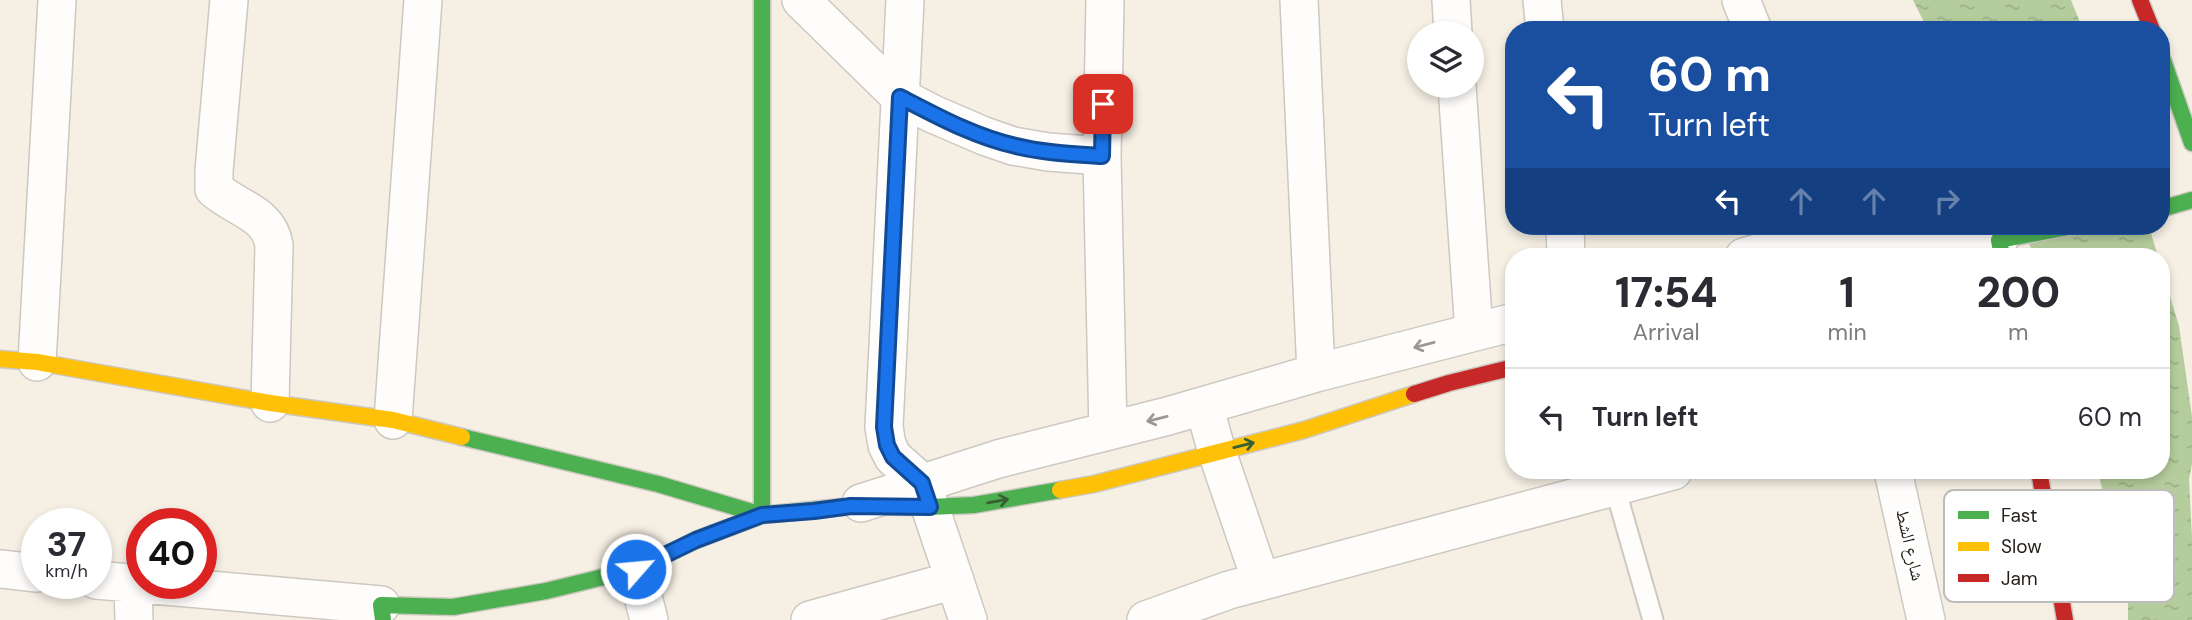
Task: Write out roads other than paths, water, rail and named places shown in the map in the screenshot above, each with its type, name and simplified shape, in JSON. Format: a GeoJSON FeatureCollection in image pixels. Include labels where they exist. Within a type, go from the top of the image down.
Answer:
{"type":"FeatureCollection","features":[{"type":"Feature","properties":{"kind":"street"},"geometry":{"type":"LineString","coordinates":[[37,362],[57,0]]}},
{"type":"Feature","properties":{"kind":"street"},"geometry":{"type":"LineString","coordinates":[[229,0],[214,189],[227,200],[261,219],[272,232],[274,246],[270,403]]}},
{"type":"Feature","properties":{"kind":"street"},"geometry":{"type":"LineString","coordinates":[[393,420],[423,0]]}},
{"type":"Feature","properties":{"kind":"street"},"geometry":{"type":"LineString","coordinates":[[762,0],[762,515]]}},
{"type":"Feature","properties":{"kind":"street"},"geometry":{"type":"LineString","coordinates":[[905,0],[884,427],[887,445],[893,457],[926,495],[968,620]]}},
{"type":"Feature","properties":{"kind":"street"},"geometry":{"type":"LineString","coordinates":[[1105,0],[1102,156],[1108,431]]}},
{"type":"Feature","properties":{"kind":"street"},"geometry":{"type":"LineString","coordinates":[[1299,0],[1316,373]]}},
{"type":"Feature","properties":{"kind":"street"},"geometry":{"type":"LineString","coordinates":[[1451,0],[1452,21]]}},
{"type":"Feature","properties":{"kind":"street"},"geometry":{"type":"LineString","coordinates":[[1542,0],[1544,21]]}},
{"type":"Feature","properties":{"kind":"street"},"geometry":{"type":"LineString","coordinates":[[1741,0],[1749,21]]}},
{"type":"Feature","properties":{"kind":"street"},"geometry":{"type":"LineString","coordinates":[[2140,0],[2148,21]]}},
{"type":"Feature","properties":{"kind":"street"},"geometry":{"type":"LineString","coordinates":[[804,2],[900,97],[959,125],[1013,146],[1102,156]]}},
{"type":"Feature","properties":{"kind":"street"},"geometry":{"type":"LineString","coordinates":[[2170,81],[2192,143]]}},
{"type":"Feature","properties":{"kind":"street"},"geometry":{"type":"LineString","coordinates":[[1458,98],[1474,332]]}},
{"type":"Feature","properties":{"kind":"street"},"geometry":{"type":"LineString","coordinates":[[2170,207],[2192,200]]}},
{"type":"Feature","properties":{"kind":"street"},"geometry":{"type":"LineString","coordinates":[[2004,248],[2038,235]]}},
{"type":"Feature","properties":{"kind":"street"},"geometry":{"type":"LineString","coordinates":[[1783,248],[1834,241],[1988,248]]}},
{"type":"Feature","properties":{"kind":"street"},"geometry":{"type":"LineString","coordinates":[[217,594],[382,613],[453,607],[546,591],[636,569],[696,540],[762,515],[814,511],[926,495],[998,459],[1505,324]]}},
{"type":"Feature","properties":{"kind":"street"},"geometry":{"type":"LineString","coordinates":[[0,359],[37,362],[270,403],[393,420],[658,484],[762,515]]}},
{"type":"Feature","properties":{"kind":"street"},"geometry":{"type":"LineString","coordinates":[[926,495],[974,505],[1094,484],[1304,430],[1450,383],[1505,369]]}},
{"type":"Feature","properties":{"kind":"street"},"geometry":{"type":"LineString","coordinates":[[1204,406],[1217,452],[1240,597]]}},
{"type":"Feature","properties":{"kind":"street"},"geometry":{"type":"LineString","coordinates":[[1146,620],[1240,597],[1607,483],[1629,479]]}},
{"type":"Feature","properties":{"kind":"street","name":"شارع الشط"},"geometry":{"type":"LineString","coordinates":[[1895,479],[1926,620]]}},
{"type":"Feature","properties":{"kind":"street"},"geometry":{"type":"LineString","coordinates":[[0,569],[21,571]]}},
{"type":"Feature","properties":{"kind":"street"},"geometry":{"type":"LineString","coordinates":[[636,569],[649,620]]}},
{"type":"Feature","properties":{"kind":"street"},"geometry":{"type":"LineString","coordinates":[[818,619],[955,580]]}},
{"type":"Feature","properties":{"kind":"street"},"geometry":{"type":"LineString","coordinates":[[133,599],[134,620]]}},
{"type":"Feature","properties":{"kind":"street"},"geometry":{"type":"LineString","coordinates":[[2062,602],[2065,620]]}},
{"type":"Feature","properties":{"kind":"lane"},"geometry":{"type":"LineString","coordinates":[[1607,483],[1653,620]]}},
{"type":"Feature","properties":{"kind":"water"},"geometry":{"type":"Polygon","coordinates":[[[1913,0],[2071,0],[2079,21],[1924,21],[1913,0]]]}},
{"type":"Feature","properties":{"kind":"water"},"geometry":{"type":"Polygon","coordinates":[[[2025,235],[2152,235],[2155,248],[2031,248],[2025,235]]]}},
{"type":"Feature","properties":{"kind":"water"},"geometry":{"type":"Polygon","coordinates":[[[2170,296],[2179,326],[2192,417],[2192,464],[2189,479],[2192,620],[2128,620],[2128,602],[2174,602],[2174,490],[2102,490],[2100,479],[2170,479],[2170,296]]]}}]}
